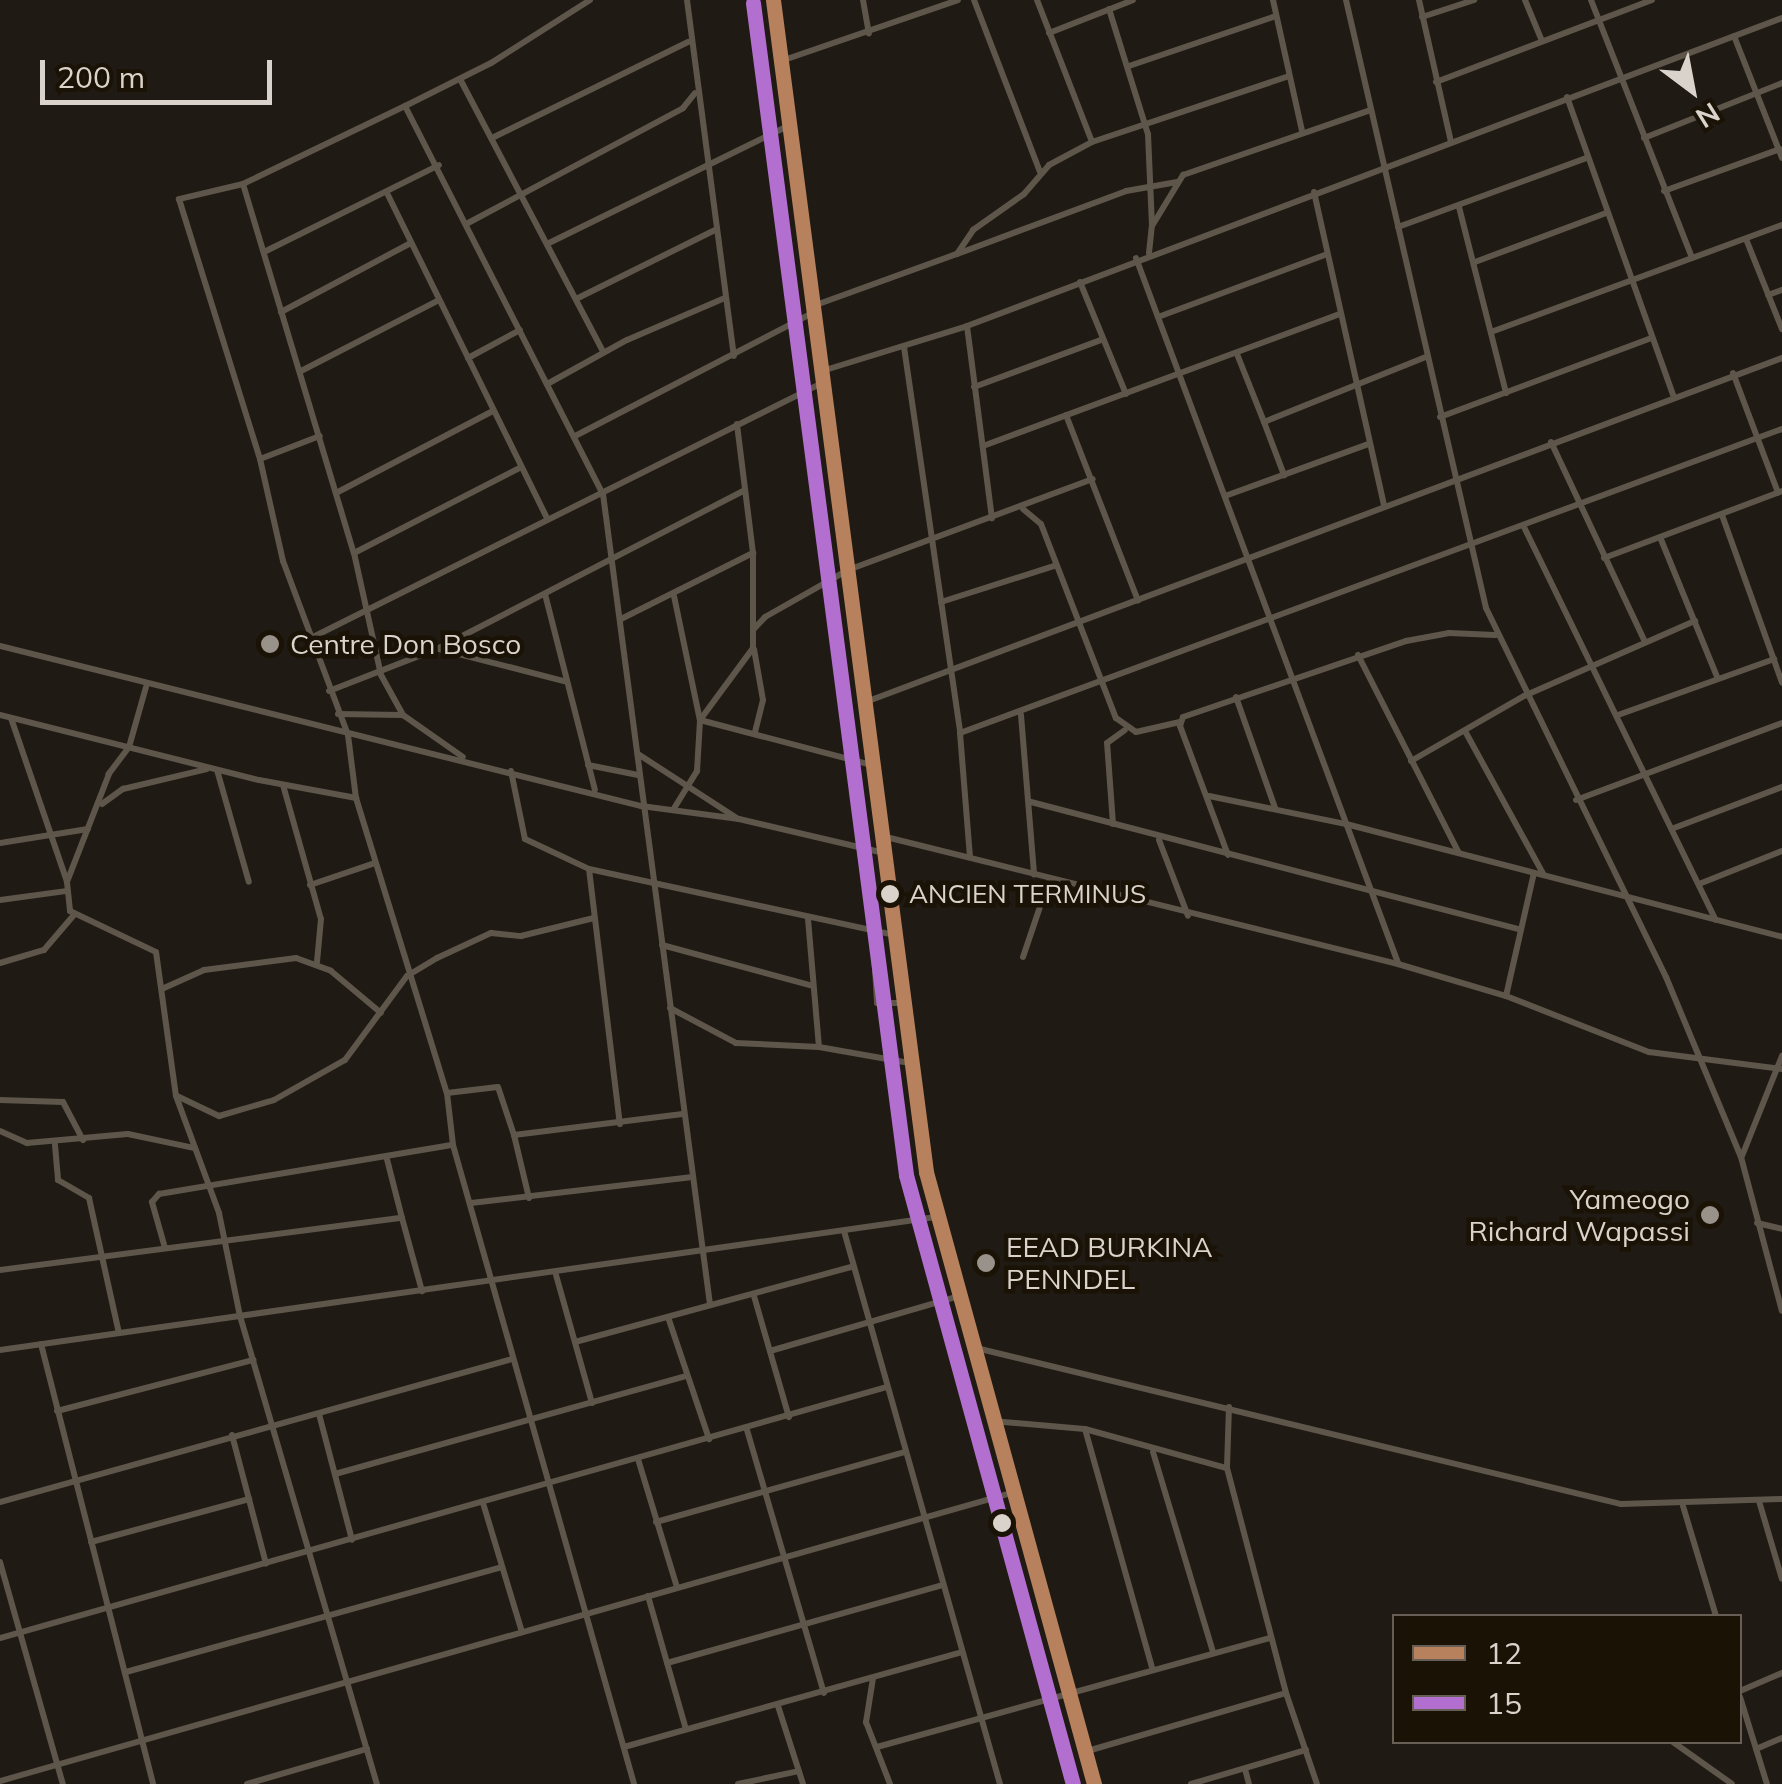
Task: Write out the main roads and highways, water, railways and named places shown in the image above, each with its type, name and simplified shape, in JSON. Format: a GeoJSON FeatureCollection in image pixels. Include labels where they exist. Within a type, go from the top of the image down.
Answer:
{"type":"FeatureCollection","features":[{"type":"Feature","properties":{"kind":"place","name":"Centre Don Bosco"},"geometry":{"type":"Point","coordinates":[270,644]}},
{"type":"Feature","properties":{"kind":"place","name":"ANCIEN TERMINUS"},"geometry":{"type":"Point","coordinates":[890,894]}},
{"type":"Feature","properties":{"kind":"place","name":"Yameogo Richard Wapassi"},"geometry":{"type":"Point","coordinates":[1710,1215]}},
{"type":"Feature","properties":{"kind":"place","name":"EEAD BURKINA PENNDEL"},"geometry":{"type":"Point","coordinates":[986,1263]}}]}
